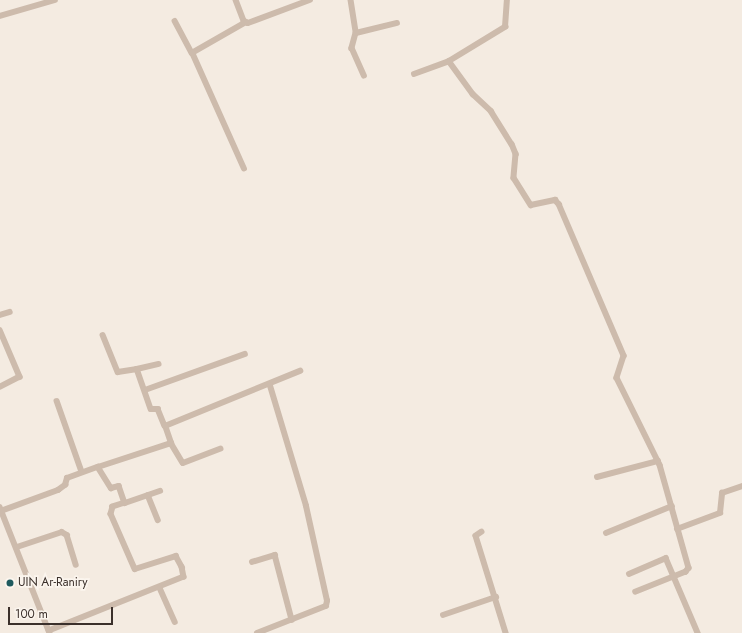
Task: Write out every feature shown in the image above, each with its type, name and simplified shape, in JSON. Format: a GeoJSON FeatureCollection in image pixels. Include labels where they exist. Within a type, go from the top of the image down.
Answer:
{"type":"FeatureCollection","features":[{"type":"Feature","properties":{"kind":"street"},"geometry":{"type":"LineString","coordinates":[[0,16],[55,0]]}},
{"type":"Feature","properties":{"kind":"street"},"geometry":{"type":"LineString","coordinates":[[236,0],[246,22]]}},
{"type":"Feature","properties":{"kind":"street"},"geometry":{"type":"LineString","coordinates":[[192,53],[246,22],[310,0]]}},
{"type":"Feature","properties":{"kind":"street"},"geometry":{"type":"LineString","coordinates":[[351,0],[356,33],[352,48],[364,75]]}},
{"type":"Feature","properties":{"kind":"street"},"geometry":{"type":"LineString","coordinates":[[414,74],[449,60],[507,25],[507,0]]}},
{"type":"Feature","properties":{"kind":"street"},"geometry":{"type":"LineString","coordinates":[[175,21],[192,53],[244,169]]}},
{"type":"Feature","properties":{"kind":"street"},"geometry":{"type":"LineString","coordinates":[[356,33],[397,23]]}},
{"type":"Feature","properties":{"kind":"street"},"geometry":{"type":"LineString","coordinates":[[449,60],[473,94],[491,111],[512,144],[516,154],[514,178],[531,204],[555,200],[560,204],[624,356],[617,378],[658,461],[689,568],[675,576],[636,592]]}},
{"type":"Feature","properties":{"kind":"street"},"geometry":{"type":"LineString","coordinates":[[0,315],[10,312]]}},
{"type":"Feature","properties":{"kind":"street"},"geometry":{"type":"LineString","coordinates":[[0,330],[20,377],[0,386]]}},
{"type":"Feature","properties":{"kind":"street"},"geometry":{"type":"LineString","coordinates":[[103,335],[118,372],[158,364]]}},
{"type":"Feature","properties":{"kind":"street"},"geometry":{"type":"LineString","coordinates":[[145,390],[245,354]]}},
{"type":"Feature","properties":{"kind":"street"},"geometry":{"type":"LineString","coordinates":[[137,368],[151,409],[158,410],[171,443],[183,463],[220,448]]}},
{"type":"Feature","properties":{"kind":"street"},"geometry":{"type":"LineString","coordinates":[[165,426],[270,386],[300,371]]}},
{"type":"Feature","properties":{"kind":"street"},"geometry":{"type":"LineString","coordinates":[[257,633],[326,606],[327,601],[306,506],[270,386]]}},
{"type":"Feature","properties":{"kind":"street"},"geometry":{"type":"LineString","coordinates":[[57,401],[82,472]]}},
{"type":"Feature","properties":{"kind":"street"},"geometry":{"type":"LineString","coordinates":[[160,491],[113,507],[110,514],[135,569],[176,556],[182,567],[184,577],[49,632],[1,509],[58,490],[65,486],[67,478],[82,472],[171,443]]}},
{"type":"Feature","properties":{"kind":"street"},"geometry":{"type":"LineString","coordinates":[[597,477],[658,461]]}},
{"type":"Feature","properties":{"kind":"street"},"geometry":{"type":"LineString","coordinates":[[98,467],[110,488],[119,486],[125,503]]}},
{"type":"Feature","properties":{"kind":"street"},"geometry":{"type":"LineString","coordinates":[[677,529],[720,513],[722,493],[742,486]]}},
{"type":"Feature","properties":{"kind":"street"},"geometry":{"type":"LineString","coordinates":[[148,495],[158,520]]}},
{"type":"Feature","properties":{"kind":"street"},"geometry":{"type":"LineString","coordinates":[[606,533],[672,506]]}},
{"type":"Feature","properties":{"kind":"street"},"geometry":{"type":"LineString","coordinates":[[17,547],[62,532],[67,535],[76,565]]}},
{"type":"Feature","properties":{"kind":"street"},"geometry":{"type":"LineString","coordinates":[[482,532],[476,536],[506,633]]}},
{"type":"Feature","properties":{"kind":"street"},"geometry":{"type":"LineString","coordinates":[[252,562],[275,555],[292,620]]}},
{"type":"Feature","properties":{"kind":"street"},"geometry":{"type":"LineString","coordinates":[[629,574],[664,558],[675,576],[698,633]]}},
{"type":"Feature","properties":{"kind":"street"},"geometry":{"type":"LineString","coordinates":[[160,588],[175,622]]}},
{"type":"Feature","properties":{"kind":"street"},"geometry":{"type":"LineString","coordinates":[[443,615],[496,597]]}},
{"type":"Feature","properties":{"kind":"place","name":"UIN Ar-Raniry"},"geometry":{"type":"Point","coordinates":[10,583]}}]}
